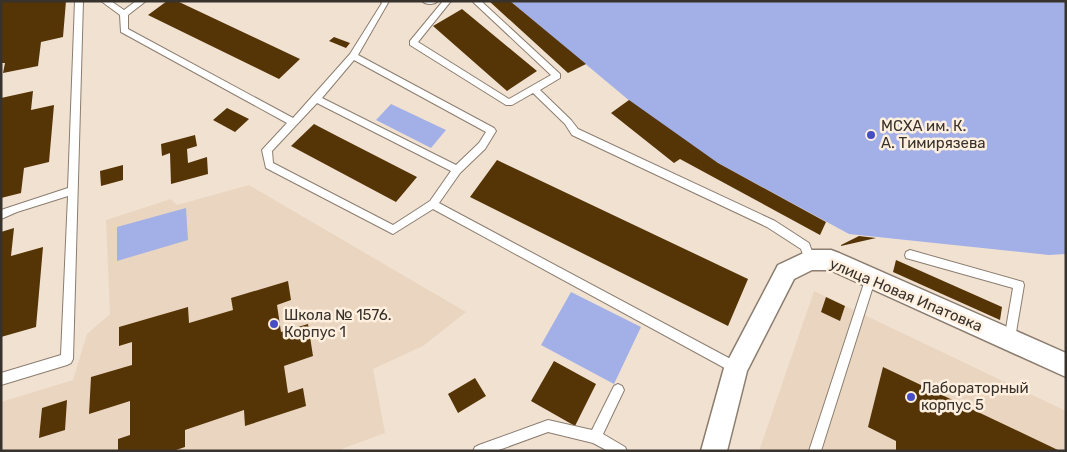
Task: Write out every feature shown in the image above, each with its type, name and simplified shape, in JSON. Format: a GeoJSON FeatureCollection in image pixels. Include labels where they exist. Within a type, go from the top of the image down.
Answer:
{"type":"FeatureCollection","features":[{"type":"Feature","properties":{"kind":"street","name":"улица Новая Ипатовка"},"geometry":{"type":"LineString","coordinates":[[714,451],[736,368],[786,272],[810,260],[831,260],[1066,365]]}},
{"type":"Feature","properties":{"kind":"lane"},"geometry":{"type":"LineString","coordinates":[[1,379],[67,359],[79,1]]}},
{"type":"Feature","properties":{"kind":"lane"},"geometry":{"type":"LineString","coordinates":[[105,1],[124,14]]}},
{"type":"Feature","properties":{"kind":"lane"},"geometry":{"type":"LineString","coordinates":[[124,14],[142,1]]}},
{"type":"Feature","properties":{"kind":"lane"},"geometry":{"type":"LineString","coordinates":[[426,1],[434,1]]}},
{"type":"Feature","properties":{"kind":"lane"},"geometry":{"type":"LineString","coordinates":[[447,1],[413,43],[510,103],[557,76],[476,1]]}},
{"type":"Feature","properties":{"kind":"lane"},"geometry":{"type":"LineString","coordinates":[[353,56],[491,131],[482,146],[457,170],[433,204],[393,230],[269,165],[267,150],[316,99],[353,56],[386,2]]}},
{"type":"Feature","properties":{"kind":"lane"},"geometry":{"type":"LineString","coordinates":[[124,14],[124,30],[293,122]]}},
{"type":"Feature","properties":{"kind":"lane"},"geometry":{"type":"LineString","coordinates":[[534,89],[568,122],[575,132],[771,224],[805,246],[810,260]]}},
{"type":"Feature","properties":{"kind":"lane"},"geometry":{"type":"LineString","coordinates":[[316,99],[457,170]]}},
{"type":"Feature","properties":{"kind":"lane"},"geometry":{"type":"LineString","coordinates":[[1,215],[14,209],[72,191]]}},
{"type":"Feature","properties":{"kind":"lane"},"geometry":{"type":"LineString","coordinates":[[433,204],[736,368]]}},
{"type":"Feature","properties":{"kind":"lane"},"geometry":{"type":"LineString","coordinates":[[910,255],[1018,284],[1010,340]]}},
{"type":"Feature","properties":{"kind":"lane"},"geometry":{"type":"LineString","coordinates":[[815,451],[870,277]]}},
{"type":"Feature","properties":{"kind":"lane"},"geometry":{"type":"LineString","coordinates":[[595,437],[618,390]]}},
{"type":"Feature","properties":{"kind":"lane"},"geometry":{"type":"LineString","coordinates":[[479,451],[548,426],[595,437],[621,451]]}},
{"type":"Feature","properties":{"kind":"shaded area","name":"МСХА им. К. А. Тимирязева"},"geometry":{"type":"Polygon","coordinates":[[[510,1],[1066,1],[1066,254],[1049,255],[849,234],[718,163],[637,107],[510,1]]]}},
{"type":"Feature","properties":{"kind":"shaded area"},"geometry":{"type":"Polygon","coordinates":[[[391,104],[446,130],[431,148],[376,120],[391,104]]]}},
{"type":"Feature","properties":{"kind":"shaded area","name":"Школа № 1576. Корпус 1"},"geometry":{"type":"Polygon","coordinates":[[[249,185],[466,312],[423,346],[373,369],[385,433],[336,451],[1,451],[1,402],[73,380],[87,334],[110,314],[106,220],[171,199],[177,205],[249,185]]]}},
{"type":"Feature","properties":{"kind":"shaded area"},"geometry":{"type":"Polygon","coordinates":[[[186,208],[188,240],[117,261],[117,227],[186,208]]]}},
{"type":"Feature","properties":{"kind":"shaded area"},"geometry":{"type":"Polygon","coordinates":[[[814,291],[1066,411],[1066,451],[759,451],[814,291]]]}},
{"type":"Feature","properties":{"kind":"shaded area"},"geometry":{"type":"Polygon","coordinates":[[[571,292],[641,327],[614,384],[541,345],[571,292]]]}},
{"type":"Feature","properties":{"kind":"building"},"geometry":{"type":"Polygon","coordinates":[[[1,1],[66,1],[63,37],[41,42],[38,66],[3,73],[5,63],[1,63],[1,1]]]}},
{"type":"Feature","properties":{"kind":"building"},"geometry":{"type":"Polygon","coordinates":[[[167,1],[177,1],[300,59],[279,79],[148,15],[167,1]]]}},
{"type":"Feature","properties":{"kind":"building"},"geometry":{"type":"Polygon","coordinates":[[[489,1],[510,1],[586,64],[568,73],[489,1]]]}},
{"type":"Feature","properties":{"kind":"building"},"geometry":{"type":"Polygon","coordinates":[[[462,9],[537,71],[507,91],[433,26],[462,9]]]}},
{"type":"Feature","properties":{"kind":"building"},"geometry":{"type":"Polygon","coordinates":[[[334,37],[350,43],[346,48],[329,41],[334,37]]]}},
{"type":"Feature","properties":{"kind":"building"},"geometry":{"type":"Polygon","coordinates":[[[33,91],[31,110],[54,105],[49,162],[24,168],[21,193],[1,198],[1,98],[33,91]]]}},
{"type":"Feature","properties":{"kind":"building"},"geometry":{"type":"Polygon","coordinates":[[[629,100],[718,163],[826,222],[820,235],[680,159],[674,163],[611,113],[629,100]]]}},
{"type":"Feature","properties":{"kind":"building"},"geometry":{"type":"Polygon","coordinates":[[[227,108],[249,119],[235,132],[213,120],[227,108]]]}},
{"type":"Feature","properties":{"kind":"building"},"geometry":{"type":"Polygon","coordinates":[[[314,124],[417,177],[396,202],[291,146],[314,124]]]}},
{"type":"Feature","properties":{"kind":"building"},"geometry":{"type":"Polygon","coordinates":[[[195,135],[197,146],[187,149],[188,163],[207,157],[208,174],[171,184],[170,153],[162,156],[161,144],[195,135]]]}},
{"type":"Feature","properties":{"kind":"building"},"geometry":{"type":"Polygon","coordinates":[[[497,160],[748,279],[728,326],[470,197],[497,160]]]}},
{"type":"Feature","properties":{"kind":"building"},"geometry":{"type":"Polygon","coordinates":[[[123,165],[123,180],[101,186],[100,171],[123,165]]]}},
{"type":"Feature","properties":{"kind":"building"},"geometry":{"type":"Polygon","coordinates":[[[14,228],[11,256],[43,247],[36,327],[1,337],[1,232],[14,228]]]}},
{"type":"Feature","properties":{"kind":"building"},"geometry":{"type":"Polygon","coordinates":[[[859,236],[876,238],[841,246],[841,245],[859,236]]]}},
{"type":"Feature","properties":{"kind":"building"},"geometry":{"type":"Polygon","coordinates":[[[896,260],[1002,307],[1000,320],[893,272],[896,260]]]}},
{"type":"Feature","properties":{"kind":"building"},"geometry":{"type":"Polygon","coordinates":[[[288,281],[291,300],[277,305],[281,332],[308,324],[313,356],[284,366],[288,393],[303,388],[306,406],[245,426],[244,410],[185,430],[185,447],[173,451],[118,451],[118,439],[130,435],[130,401],[89,414],[91,377],[132,365],[132,342],[119,346],[119,327],[188,307],[189,323],[233,310],[231,298],[288,281]]]}},
{"type":"Feature","properties":{"kind":"building"},"geometry":{"type":"Polygon","coordinates":[[[826,297],[845,306],[840,321],[821,312],[826,297]]]}},
{"type":"Feature","properties":{"kind":"building"},"geometry":{"type":"Polygon","coordinates":[[[554,361],[596,384],[575,426],[531,401],[554,361]]]}},
{"type":"Feature","properties":{"kind":"building","name":"Лабораторный корпус 5"},"geometry":{"type":"Polygon","coordinates":[[[883,367],[1060,451],[896,451],[896,441],[868,427],[883,367]]]}},
{"type":"Feature","properties":{"kind":"building"},"geometry":{"type":"Polygon","coordinates":[[[475,378],[486,396],[458,413],[448,394],[475,378]]]}},
{"type":"Feature","properties":{"kind":"building"},"geometry":{"type":"Polygon","coordinates":[[[67,400],[65,430],[39,438],[42,408],[67,400]]]}},
{"type":"Feature","properties":{"kind":"place","name":"МСХА им. К. А. Тимирязева"},"geometry":{"type":"Point","coordinates":[871,135]}},
{"type":"Feature","properties":{"kind":"place","name":"Школа № 1576. Корпус 1"},"geometry":{"type":"Point","coordinates":[274,324]}},
{"type":"Feature","properties":{"kind":"place","name":"Лабораторный корпус 5"},"geometry":{"type":"Point","coordinates":[911,397]}}]}
